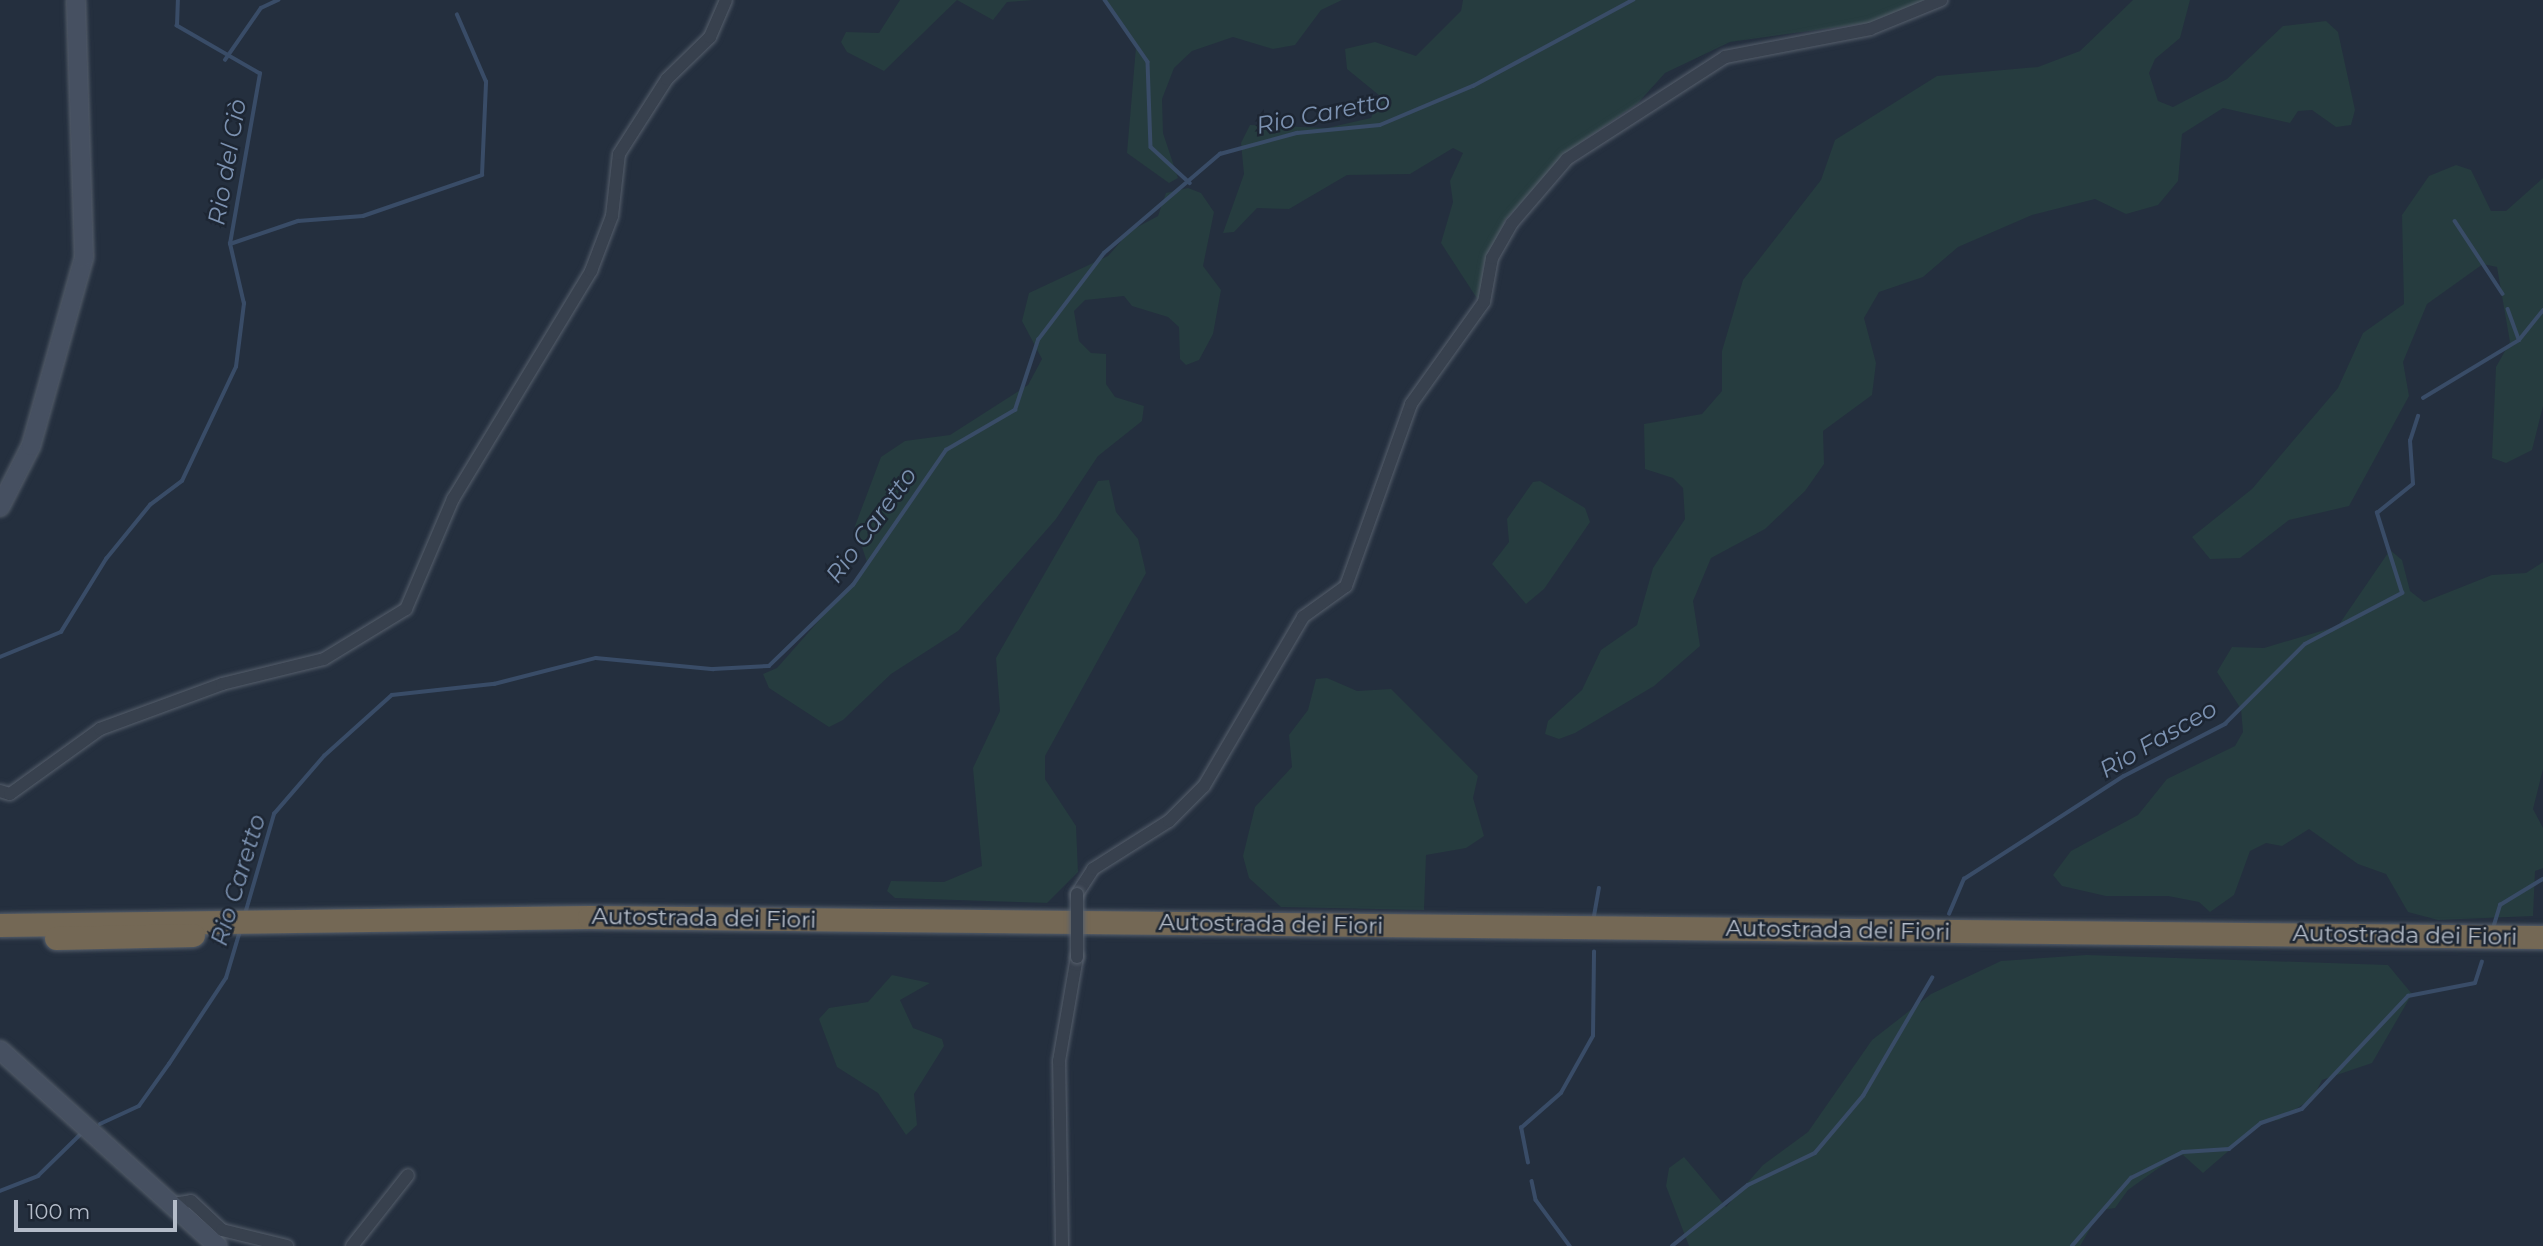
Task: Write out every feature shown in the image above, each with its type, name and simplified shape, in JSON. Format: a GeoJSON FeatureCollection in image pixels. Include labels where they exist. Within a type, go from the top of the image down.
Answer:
{"type":"FeatureCollection","features":[{"type":"Feature","properties":{"kind":"highway","name":"Autostrada dei Fiori"},"geometry":{"type":"LineString","coordinates":[[0,925],[589,917],[2543,937]]}},
{"type":"Feature","properties":{"kind":"highway","name":"Autostrada dei Fiori"},"geometry":{"type":"LineString","coordinates":[[0,940],[584,932],[2543,952]]}},
{"type":"Feature","properties":{"kind":"main road"},"geometry":{"type":"LineString","coordinates":[[0,507],[31,446],[84,257],[76,0]]}},
{"type":"Feature","properties":{"kind":"main road"},"geometry":{"type":"LineString","coordinates":[[0,1051],[218,1246]]}},
{"type":"Feature","properties":{"kind":"street"},"geometry":{"type":"LineString","coordinates":[[0,791],[10,794],[100,729],[222,684],[324,659],[406,610],[453,499],[591,271],[612,216],[619,154],[667,79],[710,37],[726,0]]}},
{"type":"Feature","properties":{"kind":"street"},"geometry":{"type":"LineString","coordinates":[[1062,1246],[1059,1061],[1077,957],[1077,894],[1093,869],[1169,821],[1204,786],[1303,617],[1346,586],[1411,404],[1484,302],[1492,258],[1512,223],[1567,159],[1724,57],[1870,29],[1941,0]]}},
{"type":"Feature","properties":{"kind":"street"},"geometry":{"type":"LineString","coordinates":[[352,1246],[408,1175]]}},
{"type":"Feature","properties":{"kind":"street"},"geometry":{"type":"LineString","coordinates":[[173,1205],[191,1201],[222,1230],[286,1246]]}},
{"type":"Feature","properties":{"kind":"green space"},"geometry":{"type":"Polygon","coordinates":[[[900,0],[957,0],[884,71],[847,52],[841,42],[846,32],[879,33],[900,0]]]}},
{"type":"Feature","properties":{"kind":"green space"},"geometry":{"type":"Polygon","coordinates":[[[957,0],[1034,0],[1007,2],[993,20],[957,0]]]}},
{"type":"Feature","properties":{"kind":"green space"},"geometry":{"type":"Polygon","coordinates":[[[1103,0],[1342,0],[1321,10],[1295,45],[1273,49],[1233,37],[1192,51],[1174,68],[1162,99],[1163,133],[1178,178],[1169,183],[1127,153],[1136,47],[1103,0]]]}},
{"type":"Feature","properties":{"kind":"green space"},"geometry":{"type":"Polygon","coordinates":[[[1463,0],[1929,0],[1882,21],[1730,42],[1665,73],[1638,103],[1571,149],[1506,219],[1484,263],[1480,303],[1441,243],[1453,202],[1450,181],[1463,153],[1453,148],[1410,174],[1347,175],[1289,209],[1257,208],[1234,232],[1223,233],[1244,174],[1241,143],[1250,125],[1327,128],[1371,118],[1380,96],[1347,69],[1345,49],[1375,42],[1416,56],[1461,11],[1463,0]]]}},
{"type":"Feature","properties":{"kind":"green space"},"geometry":{"type":"Polygon","coordinates":[[[2133,0],[2190,0],[2180,38],[2155,59],[2149,73],[2158,101],[2173,107],[2227,79],[2283,26],[2326,21],[2338,32],[2355,110],[2351,125],[2336,127],[2312,110],[2298,111],[2290,123],[2223,108],[2182,134],[2178,181],[2158,205],[2126,214],[2095,199],[2032,215],[1958,247],[1923,277],[1879,292],[1864,318],[1876,363],[1872,395],[1823,431],[1824,464],[1805,491],[1765,529],[1711,558],[1693,601],[1700,646],[1654,686],[1575,733],[1559,739],[1545,734],[1548,721],[1582,690],[1601,650],[1637,625],[1653,568],[1685,519],[1683,488],[1673,478],[1645,469],[1644,424],[1702,414],[1722,391],[1722,351],[1743,280],[1821,180],[1835,140],[1937,76],[2038,67],[2080,51],[2133,0]]]}},
{"type":"Feature","properties":{"kind":"green space"},"geometry":{"type":"Polygon","coordinates":[[[2456,165],[2471,170],[2491,211],[2506,211],[2543,178],[2543,406],[2532,450],[2506,463],[2492,458],[2496,367],[2510,342],[2497,267],[2483,264],[2427,304],[2403,362],[2409,396],[2349,506],[2289,520],[2240,558],[2210,559],[2192,537],[2252,489],[2338,388],[2363,333],[2404,304],[2402,215],[2429,176],[2456,165]]]}},
{"type":"Feature","properties":{"kind":"green space"},"geometry":{"type":"Polygon","coordinates":[[[1188,188],[1201,193],[1214,212],[1203,266],[1221,290],[1213,334],[1199,360],[1186,365],[1180,359],[1179,327],[1168,317],[1132,306],[1124,296],[1085,300],[1074,311],[1079,341],[1091,353],[1106,354],[1106,384],[1115,397],[1144,406],[1142,421],[1098,456],[1056,519],[958,631],[891,674],[843,720],[829,727],[769,688],[763,674],[777,668],[868,565],[855,526],[881,457],[905,441],[950,435],[1028,385],[1042,359],[1022,321],[1029,293],[1108,256],[1130,231],[1158,216],[1166,193],[1188,188]]]}},
{"type":"Feature","properties":{"kind":"green space"},"geometry":{"type":"Polygon","coordinates":[[[1109,480],[1116,512],[1138,539],[1146,573],[1045,756],[1045,779],[1076,826],[1078,872],[1047,903],[895,898],[887,891],[891,881],[944,882],[982,866],[973,768],[1000,711],[996,658],[1098,481],[1109,480]]]}},
{"type":"Feature","properties":{"kind":"green space"},"geometry":{"type":"Polygon","coordinates":[[[1540,481],[1585,508],[1590,522],[1544,589],[1526,604],[1492,564],[1509,542],[1507,519],[1533,482],[1540,481]]]}},
{"type":"Feature","properties":{"kind":"green space"},"geometry":{"type":"Polygon","coordinates":[[[2390,550],[2402,560],[2410,591],[2424,602],[2492,575],[2526,573],[2543,562],[2543,769],[2533,809],[2543,828],[2543,868],[2535,871],[2533,916],[2438,920],[2408,912],[2386,874],[2358,864],[2309,829],[2282,846],[2266,843],[2250,851],[2234,895],[2210,912],[2199,902],[2168,896],[2106,896],[2062,886],[2053,875],[2071,851],[2138,815],[2167,779],[2235,746],[2243,732],[2241,709],[2217,672],[2232,647],[2264,648],[2338,626],[2390,550]]]}},
{"type":"Feature","properties":{"kind":"green space"},"geometry":{"type":"Polygon","coordinates":[[[1327,678],[1357,691],[1391,689],[1478,776],[1473,798],[1484,836],[1466,848],[1426,855],[1424,910],[1281,907],[1249,878],[1243,856],[1255,807],[1292,767],[1289,735],[1308,710],[1316,679],[1327,678]]]}},
{"type":"Feature","properties":{"kind":"green space"},"geometry":{"type":"Polygon","coordinates":[[[2086,955],[2388,965],[2412,994],[2372,1063],[2322,1080],[2313,1098],[2279,1120],[2262,1122],[2203,1173],[2183,1155],[2174,1157],[2128,1190],[2115,1208],[2101,1210],[2080,1246],[1689,1246],[1666,1186],[1669,1168],[1684,1157],[1726,1207],[1763,1165],[1808,1132],[1872,1040],[1931,994],[2001,961],[2086,955]]]}},
{"type":"Feature","properties":{"kind":"green space"},"geometry":{"type":"Polygon","coordinates":[[[892,975],[930,983],[900,1000],[913,1028],[942,1039],[944,1046],[914,1094],[917,1125],[906,1135],[878,1093],[837,1067],[819,1019],[829,1008],[868,1002],[892,975]]]}},
{"type":"Feature","properties":{"kind":"waterway","name":"Rio del Ciò"},"geometry":{"type":"LineString","coordinates":[[0,657],[61,632],[106,559],[150,505],[182,481],[236,367],[244,304],[230,244],[260,74],[177,26],[178,0]]}},
{"type":"Feature","properties":{"kind":"waterway"},"geometry":{"type":"LineString","coordinates":[[225,60],[261,8],[278,0]]}},
{"type":"Feature","properties":{"kind":"waterway"},"geometry":{"type":"LineString","coordinates":[[1105,0],[1148,62],[1151,147],[1190,183]]}},
{"type":"Feature","properties":{"kind":"waterway","name":"Rio Caretto"},"geometry":{"type":"LineString","coordinates":[[245,914],[274,814],[324,756],[392,695],[494,684],[596,658],[713,669],[769,666],[853,585],[946,450],[1015,410],[1038,340],[1104,253],[1220,154],[1297,133],[1380,125],[1473,86],[1633,0]]}},
{"type":"Feature","properties":{"kind":"waterway"},"geometry":{"type":"LineString","coordinates":[[230,244],[298,221],[363,216],[482,175],[486,82],[457,15]]}},
{"type":"Feature","properties":{"kind":"waterway"},"geometry":{"type":"LineString","coordinates":[[2455,221],[2503,294]]}},
{"type":"Feature","properties":{"kind":"waterway"},"geometry":{"type":"LineString","coordinates":[[2508,309],[2519,340]]}},
{"type":"Feature","properties":{"kind":"waterway","name":"Rio Fasceo"},"geometry":{"type":"LineString","coordinates":[[2423,398],[2519,340],[2543,310]]}},
{"type":"Feature","properties":{"kind":"waterway","name":"Rio Fasceo"},"geometry":{"type":"LineString","coordinates":[[1949,914],[1964,879],[2124,776],[2225,724],[2305,644],[2402,593],[2377,513],[2413,484],[2410,441],[2418,416]]}},
{"type":"Feature","properties":{"kind":"waterway"},"geometry":{"type":"LineString","coordinates":[[2494,925],[2500,905],[2543,879]]}},
{"type":"Feature","properties":{"kind":"waterway"},"geometry":{"type":"LineString","coordinates":[[1594,916],[1599,888]]}},
{"type":"Feature","properties":{"kind":"waterway","name":"Rio Caretto"},"geometry":{"type":"LineString","coordinates":[[100,1124],[139,1106],[226,978],[240,931]]}},
{"type":"Feature","properties":{"kind":"waterway"},"geometry":{"type":"LineString","coordinates":[[1528,1163],[1521,1128],[1561,1093],[1593,1036],[1594,952]]}},
{"type":"Feature","properties":{"kind":"waterway"},"geometry":{"type":"LineString","coordinates":[[2072,1246],[2131,1178],[2183,1152],[2229,1149],[2261,1123],[2302,1109],[2408,996],[2475,983],[2482,962]]}},
{"type":"Feature","properties":{"kind":"waterway","name":"Rio Fasceo"},"geometry":{"type":"LineString","coordinates":[[1672,1246],[1748,1185],[1815,1153],[1863,1096],[1932,978]]}},
{"type":"Feature","properties":{"kind":"waterway","name":"Rio Caretto"},"geometry":{"type":"LineString","coordinates":[[0,1191],[38,1176],[83,1132]]}},
{"type":"Feature","properties":{"kind":"waterway"},"geometry":{"type":"LineString","coordinates":[[1532,1181],[1536,1200],[1570,1246]]}}]}
